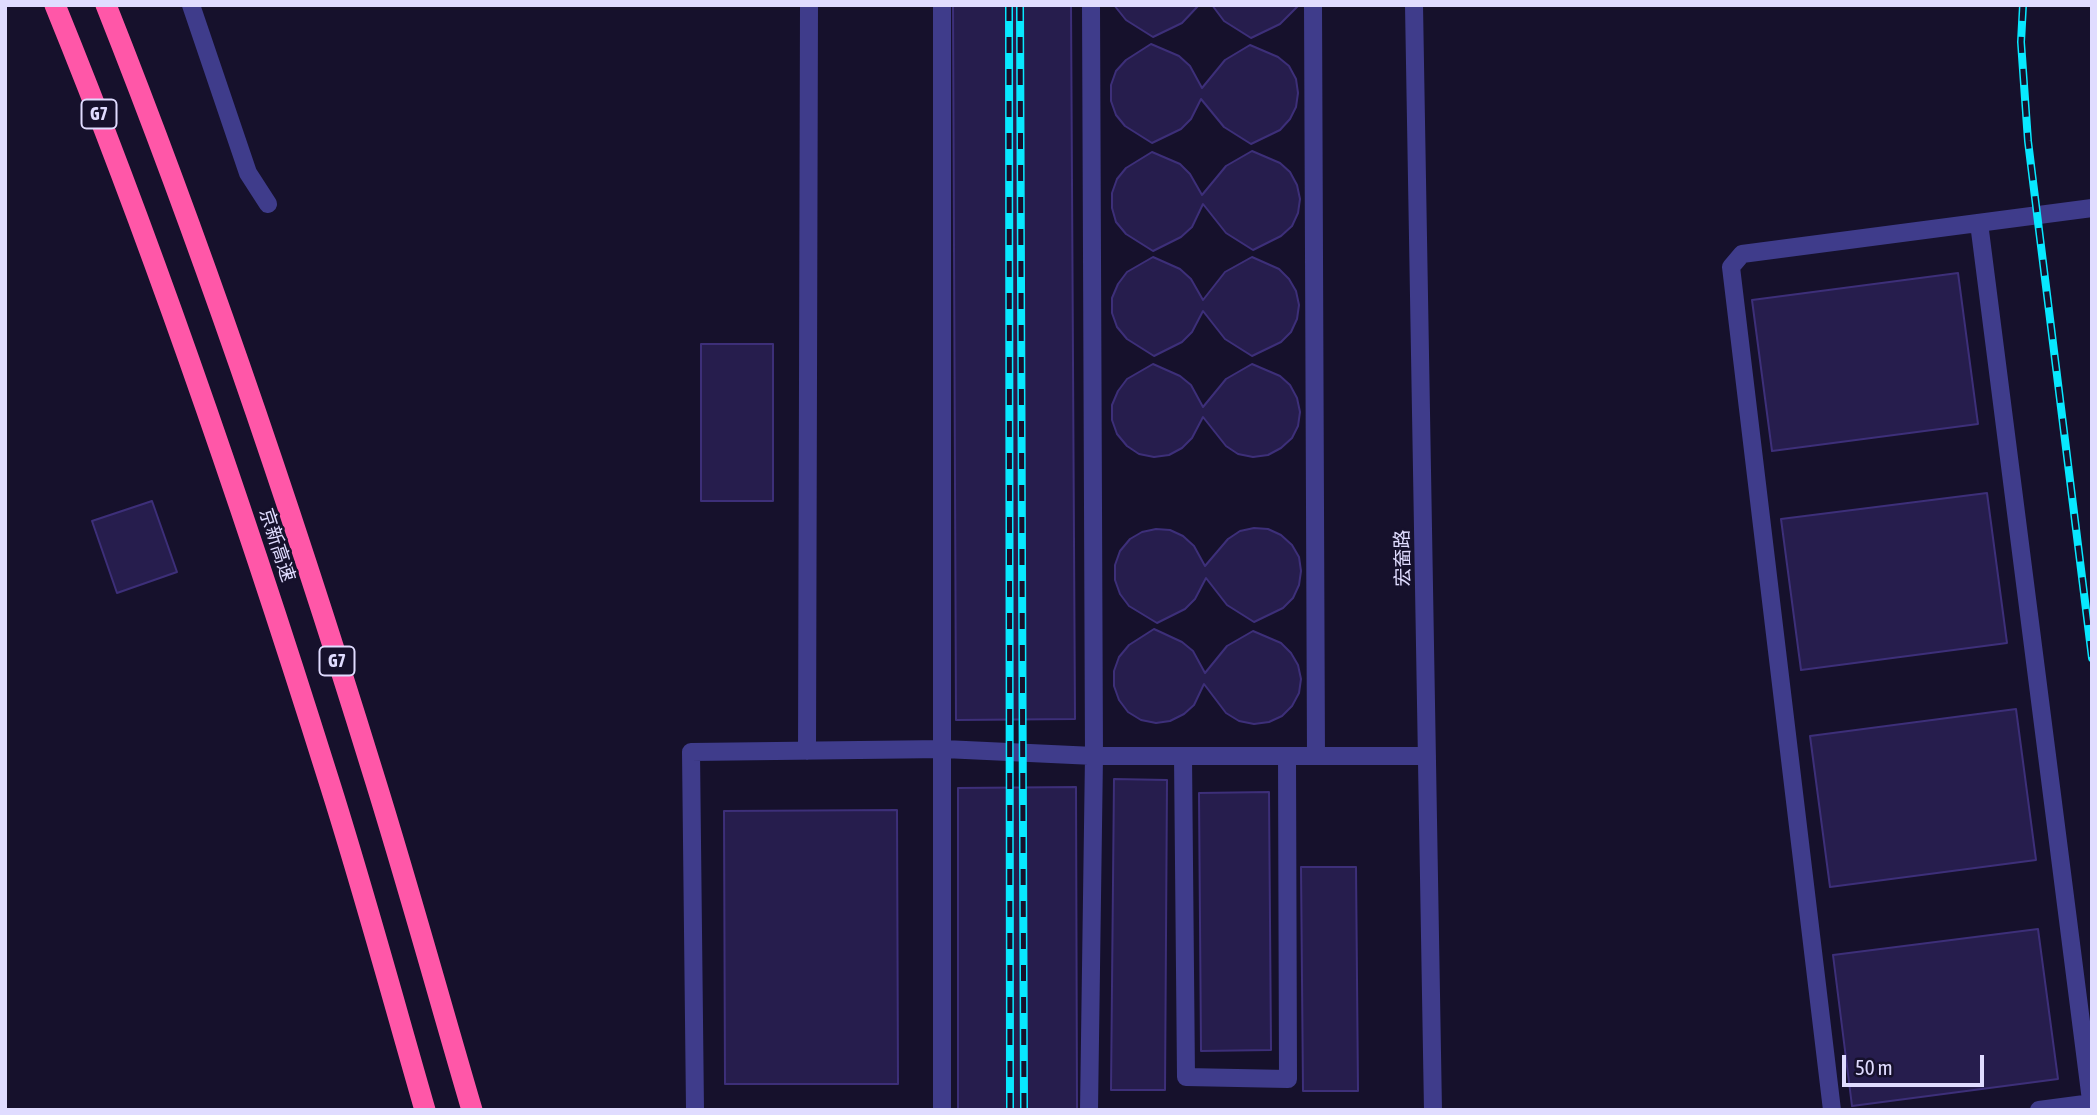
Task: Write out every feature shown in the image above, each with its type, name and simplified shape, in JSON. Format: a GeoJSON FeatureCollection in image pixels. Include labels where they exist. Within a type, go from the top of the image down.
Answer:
{"type":"FeatureCollection","features":[{"type":"Feature","properties":{"kind":"highway","name":"京新高速"},"geometry":{"type":"LineString","coordinates":[[55,5],[107,132],[229,471],[329,780],[425,1110]]}},
{"type":"Feature","properties":{"kind":"highway","name":"京新高速"},"geometry":{"type":"LineString","coordinates":[[106,5],[149,112],[270,453],[374,774],[472,1110]]}},
{"type":"Feature","properties":{"kind":"street"},"geometry":{"type":"LineString","coordinates":[[191,5],[248,173],[268,204]]}},
{"type":"Feature","properties":{"kind":"street"},"geometry":{"type":"LineString","coordinates":[[807,751],[808,5]]}},
{"type":"Feature","properties":{"kind":"street"},"geometry":{"type":"LineString","coordinates":[[942,5],[942,1110]]}},
{"type":"Feature","properties":{"kind":"street"},"geometry":{"type":"LineString","coordinates":[[1089,1110],[1094,756],[1091,5]]}},
{"type":"Feature","properties":{"kind":"street"},"geometry":{"type":"LineString","coordinates":[[1313,5],[1316,756]]}},
{"type":"Feature","properties":{"kind":"street","name":"宏奤路"},"geometry":{"type":"LineString","coordinates":[[1414,5],[1433,1110]]}},
{"type":"Feature","properties":{"kind":"street"},"geometry":{"type":"LineString","coordinates":[[1832,1110],[1731,267],[1742,254],[2092,208]]}},
{"type":"Feature","properties":{"kind":"street"},"geometry":{"type":"LineString","coordinates":[[1979,223],[2092,1105],[2039,1110]]}},
{"type":"Feature","properties":{"kind":"street"},"geometry":{"type":"LineString","coordinates":[[695,1110],[691,752],[944,750],[1094,756],[1427,756]]}},
{"type":"Feature","properties":{"kind":"street"},"geometry":{"type":"LineString","coordinates":[[1183,756],[1186,1077],[1288,1079],[1287,756]]}},
{"type":"Feature","properties":{"kind":"building"},"geometry":{"type":"Polygon","coordinates":[[[953,5],[1071,5],[1075,719],[956,720],[953,5]]]}},
{"type":"Feature","properties":{"kind":"building"},"geometry":{"type":"Polygon","coordinates":[[[1114,5],[1199,5],[1182,23],[1153,37],[1126,20],[1114,5]]]}},
{"type":"Feature","properties":{"kind":"building"},"geometry":{"type":"Polygon","coordinates":[[[1212,5],[1299,5],[1280,24],[1251,38],[1224,21],[1212,5]]]}},
{"type":"Feature","properties":{"kind":"building"},"geometry":{"type":"Polygon","coordinates":[[[1151,44],[1179,56],[1190,66],[1202,88],[1225,60],[1250,45],[1278,57],[1289,66],[1296,79],[1296,107],[1280,130],[1251,144],[1224,127],[1201,99],[1191,119],[1181,129],[1152,143],[1125,126],[1116,115],[1111,101],[1111,85],[1116,71],[1126,60],[1151,44]]]}},
{"type":"Feature","properties":{"kind":"building"},"geometry":{"type":"Polygon","coordinates":[[[1252,151],[1280,163],[1290,172],[1297,185],[1300,199],[1298,213],[1292,226],[1281,236],[1253,250],[1226,233],[1203,204],[1192,227],[1181,237],[1153,251],[1126,234],[1116,222],[1112,193],[1117,179],[1126,168],[1152,152],[1180,164],[1190,174],[1202,195],[1226,166],[1252,151]]]}},
{"type":"Feature","properties":{"kind":"building"},"geometry":{"type":"Polygon","coordinates":[[[1153,257],[1180,269],[1191,279],[1203,300],[1225,272],[1252,257],[1279,269],[1296,291],[1299,305],[1291,332],[1281,342],[1252,356],[1225,339],[1203,311],[1192,332],[1182,342],[1154,356],[1127,339],[1117,327],[1112,313],[1112,298],[1118,284],[1127,272],[1153,257]]]}},
{"type":"Feature","properties":{"kind":"building"},"geometry":{"type":"Polygon","coordinates":[[[1958,273],[1978,424],[1772,451],[1752,300],[1958,273]]]}},
{"type":"Feature","properties":{"kind":"building"},"geometry":{"type":"Polygon","coordinates":[[[701,344],[773,344],[773,501],[701,501],[701,344]]]}},
{"type":"Feature","properties":{"kind":"building"},"geometry":{"type":"Polygon","coordinates":[[[1153,364],[1180,376],[1191,385],[1203,407],[1226,379],[1252,364],[1280,376],[1290,385],[1300,412],[1298,426],[1292,438],[1281,448],[1268,455],[1253,457],[1238,454],[1226,446],[1203,417],[1192,438],[1182,448],[1169,455],[1154,457],[1139,454],[1127,446],[1117,434],[1112,420],[1112,405],[1127,379],[1153,364]]]}},
{"type":"Feature","properties":{"kind":"building"},"geometry":{"type":"Polygon","coordinates":[[[1987,493],[2007,643],[1801,670],[1781,519],[1987,493]]]}},
{"type":"Feature","properties":{"kind":"building"},"geometry":{"type":"Polygon","coordinates":[[[152,501],[177,572],[117,593],[92,521],[152,501]]]}},
{"type":"Feature","properties":{"kind":"building"},"geometry":{"type":"Polygon","coordinates":[[[1268,529],[1281,535],[1292,545],[1299,557],[1299,585],[1293,598],[1283,608],[1254,622],[1227,605],[1206,578],[1195,599],[1185,609],[1157,623],[1129,606],[1120,594],[1115,580],[1115,565],[1120,551],[1130,539],[1142,532],[1170,530],[1183,536],[1194,546],[1205,566],[1228,539],[1240,531],[1268,529]]]}},
{"type":"Feature","properties":{"kind":"building"},"geometry":{"type":"Polygon","coordinates":[[[1154,629],[1182,642],[1193,651],[1205,673],[1227,646],[1253,631],[1281,643],[1298,665],[1301,679],[1299,693],[1282,716],[1269,722],[1254,724],[1239,721],[1226,713],[1204,684],[1194,705],[1184,714],[1170,721],[1156,723],[1141,720],[1128,712],[1119,700],[1114,686],[1114,671],[1119,657],[1129,645],[1154,629]]]}},
{"type":"Feature","properties":{"kind":"building"},"geometry":{"type":"Polygon","coordinates":[[[2016,709],[2036,860],[1830,887],[1810,736],[2016,709]]]}},
{"type":"Feature","properties":{"kind":"building"},"geometry":{"type":"Polygon","coordinates":[[[1114,779],[1167,780],[1165,1090],[1111,1090],[1114,779]]]}},
{"type":"Feature","properties":{"kind":"building"},"geometry":{"type":"Polygon","coordinates":[[[1076,787],[1077,1110],[958,1110],[958,788],[1076,787]]]}},
{"type":"Feature","properties":{"kind":"building"},"geometry":{"type":"Polygon","coordinates":[[[1269,792],[1271,1050],[1201,1051],[1199,793],[1269,792]]]}},
{"type":"Feature","properties":{"kind":"building"},"geometry":{"type":"Polygon","coordinates":[[[897,810],[898,1084],[725,1084],[724,811],[897,810]]]}},
{"type":"Feature","properties":{"kind":"building"},"geometry":{"type":"Polygon","coordinates":[[[1301,867],[1356,867],[1358,1091],[1303,1091],[1301,867]]]}},
{"type":"Feature","properties":{"kind":"building"},"geometry":{"type":"Polygon","coordinates":[[[2038,929],[2058,1079],[1852,1106],[1833,955],[2038,929]]]}},
{"type":"Feature","properties":{"kind":"railway"},"geometry":{"type":"LineString","coordinates":[[1009,5],[1010,1110]]}},
{"type":"Feature","properties":{"kind":"railway"},"geometry":{"type":"LineString","coordinates":[[1020,5],[1024,1110]]}},
{"type":"Feature","properties":{"kind":"railway"},"geometry":{"type":"LineString","coordinates":[[2023,5],[2021,42],[2028,141],[2092,658]]}}]}
